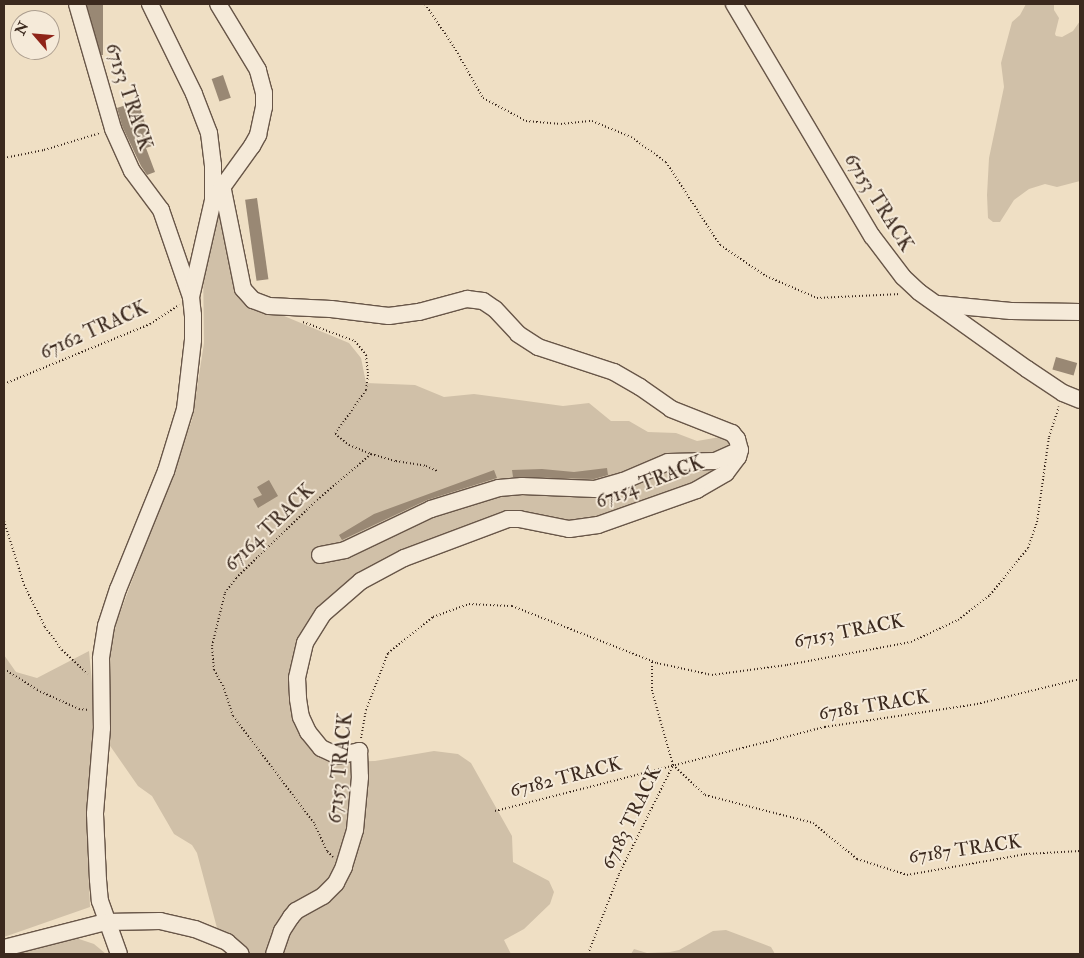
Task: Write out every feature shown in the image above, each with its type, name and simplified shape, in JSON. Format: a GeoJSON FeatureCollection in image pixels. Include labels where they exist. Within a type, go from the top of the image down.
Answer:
{"type":"FeatureCollection","features":[{"type":"Feature","properties":{"kind":"street","name":"67153 TRACK"},"geometry":{"type":"LineString","coordinates":[[77,4],[113,129],[132,171],[161,210],[191,297],[193,340],[185,409],[166,471],[130,557],[106,626],[101,659],[102,734],[96,840],[100,902],[119,954]]}},
{"type":"Feature","properties":{"kind":"street"},"geometry":{"type":"LineString","coordinates":[[150,4],[194,94],[209,133],[213,165],[213,200],[191,297]]}},
{"type":"Feature","properties":{"kind":"street"},"geometry":{"type":"LineString","coordinates":[[213,200],[222,185],[244,160],[258,135],[264,94],[258,70],[218,4]]}},
{"type":"Feature","properties":{"kind":"street","name":"67153 TRACK"},"geometry":{"type":"LineString","coordinates":[[734,4],[872,236],[898,271],[919,292],[1063,393]]}},
{"type":"Feature","properties":{"kind":"street"},"geometry":{"type":"LineString","coordinates":[[222,185],[243,288],[253,300],[269,306],[331,309],[389,316],[419,312],[467,299],[483,301],[495,309],[518,334],[538,348],[614,372],[636,384],[671,409],[732,433],[737,439],[740,450],[715,460],[668,462],[623,481],[595,489],[522,486],[499,488],[431,509],[345,550],[320,555]]}},
{"type":"Feature","properties":{"kind":"street"},"geometry":{"type":"LineString","coordinates":[[938,304],[1011,311],[1080,312]]}},
{"type":"Feature","properties":{"kind":"street"},"geometry":{"type":"LineString","coordinates":[[1063,393],[1080,400]]}},
{"type":"Feature","properties":{"kind":"street","name":"67154 TRACK"},"geometry":{"type":"LineString","coordinates":[[359,751],[338,756],[321,748],[308,732],[301,717],[298,698],[297,678],[305,643],[313,625],[339,598],[382,568],[493,523],[519,519],[554,527],[583,528],[698,490],[726,473],[738,457],[740,450]]}},
{"type":"Feature","properties":{"kind":"street","name":"67153 TRACK"},"geometry":{"type":"LineString","coordinates":[[274,954],[290,917],[330,891],[344,867],[355,830],[360,777],[359,751]]}},
{"type":"Feature","properties":{"kind":"street"},"geometry":{"type":"LineString","coordinates":[[4,948],[106,922],[160,921],[177,924],[227,942],[241,954]]}},
{"type":"Feature","properties":{"kind":"path"},"geometry":{"type":"LineString","coordinates":[[425,4],[454,47],[482,98],[526,120],[561,124],[592,121],[631,137],[666,162],[720,245],[766,276],[817,298],[919,292]]}},
{"type":"Feature","properties":{"kind":"path"},"geometry":{"type":"LineString","coordinates":[[4,158],[44,150],[113,129]]}},
{"type":"Feature","properties":{"kind":"path","name":"67162 TRACK"},"geometry":{"type":"LineString","coordinates":[[4,384],[150,324],[191,297]]}},
{"type":"Feature","properties":{"kind":"path"},"geometry":{"type":"LineString","coordinates":[[302,322],[355,341],[366,355],[368,375],[366,390],[335,434],[348,445],[371,454],[396,461],[426,466],[437,471]]}},
{"type":"Feature","properties":{"kind":"path","name":"67153 TRACK"},"geometry":{"type":"LineString","coordinates":[[359,751],[366,710],[388,653],[433,617],[469,604],[512,606],[652,661],[712,675],[787,665],[911,642],[958,620],[990,595],[1028,548],[1037,522],[1049,437],[1063,393]]}},
{"type":"Feature","properties":{"kind":"path","name":"67164 TRACK"},"geometry":{"type":"LineString","coordinates":[[344,867],[327,852],[314,823],[233,716],[223,686],[214,670],[212,646],[225,593],[236,578],[317,500],[371,454]]}},
{"type":"Feature","properties":{"kind":"path"},"geometry":{"type":"LineString","coordinates":[[4,521],[24,584],[45,627],[62,650],[81,666],[101,690]]}},
{"type":"Feature","properties":{"kind":"path","name":"67183 TRACK"},"geometry":{"type":"LineString","coordinates":[[588,954],[619,874],[674,765],[652,691],[652,661]]}},
{"type":"Feature","properties":{"kind":"path"},"geometry":{"type":"LineString","coordinates":[[4,669],[37,690],[79,709],[101,711]]}},
{"type":"Feature","properties":{"kind":"path","name":"67181 TRACK"},"geometry":{"type":"LineString","coordinates":[[674,765],[825,727],[977,704],[1080,679]]}},
{"type":"Feature","properties":{"kind":"path","name":"67182 TRACK"},"geometry":{"type":"LineString","coordinates":[[495,810],[674,765]]}},
{"type":"Feature","properties":{"kind":"path","name":"67187 TRACK"},"geometry":{"type":"LineString","coordinates":[[674,765],[705,795],[813,823],[857,859],[907,875],[1026,854],[1080,851]]}},
{"type":"Feature","properties":{"kind":"shaded area"},"geometry":{"type":"Polygon","coordinates":[[[1026,4],[1054,4],[1054,10],[1059,18],[1056,36],[1062,37],[1073,31],[1080,21],[1080,181],[1057,187],[1045,184],[1029,189],[1014,200],[1000,222],[993,222],[988,218],[987,195],[989,158],[1004,87],[1001,63],[1012,22],[1020,15],[1026,4]]]}},
{"type":"Feature","properties":{"kind":"shaded area"},"geometry":{"type":"Polygon","coordinates":[[[217,206],[225,217],[243,299],[349,343],[361,358],[366,383],[415,385],[444,397],[474,394],[563,406],[589,403],[611,421],[629,421],[648,432],[676,433],[697,441],[726,436],[734,445],[733,458],[706,482],[585,525],[494,518],[368,572],[296,652],[314,751],[324,759],[335,762],[375,761],[434,751],[458,754],[471,763],[512,836],[513,862],[549,881],[554,892],[550,904],[524,929],[504,940],[511,954],[250,954],[243,945],[217,928],[197,853],[192,845],[174,834],[152,796],[138,786],[106,740],[108,657],[117,621],[192,420],[204,343],[203,263],[217,206]]]}},
{"type":"Feature","properties":{"kind":"shaded area"},"geometry":{"type":"Polygon","coordinates":[[[89,651],[95,715],[87,837],[90,907],[4,937],[4,655],[16,672],[37,678],[89,651]]]}},
{"type":"Feature","properties":{"kind":"shaded area"},"geometry":{"type":"Polygon","coordinates":[[[726,930],[771,947],[775,954],[631,954],[634,949],[647,953],[679,950],[713,931],[726,930]]]}},
{"type":"Feature","properties":{"kind":"shaded area"},"geometry":{"type":"Polygon","coordinates":[[[73,937],[94,944],[106,954],[10,954],[73,937]]]}},
{"type":"Feature","properties":{"kind":"building"},"geometry":{"type":"Polygon","coordinates":[[[87,4],[103,4],[103,55],[87,55],[87,4]]]}},
{"type":"Feature","properties":{"kind":"building"},"geometry":{"type":"Polygon","coordinates":[[[223,75],[231,98],[219,102],[212,79],[223,75]]]}},
{"type":"Feature","properties":{"kind":"building"},"geometry":{"type":"Polygon","coordinates":[[[138,101],[152,146],[146,148],[155,172],[147,175],[122,126],[117,108],[138,101]]]}},
{"type":"Feature","properties":{"kind":"building"},"geometry":{"type":"Polygon","coordinates":[[[257,198],[268,279],[257,281],[245,200],[257,198]]]}},
{"type":"Feature","properties":{"kind":"building"},"geometry":{"type":"Polygon","coordinates":[[[1056,357],[1077,363],[1074,376],[1052,369],[1056,357]]]}},
{"type":"Feature","properties":{"kind":"building"},"geometry":{"type":"Polygon","coordinates":[[[607,468],[608,475],[594,479],[513,477],[512,470],[542,469],[574,472],[607,468]]]}},
{"type":"Feature","properties":{"kind":"building"},"geometry":{"type":"Polygon","coordinates":[[[494,470],[497,478],[427,500],[342,540],[339,535],[374,514],[494,470]]]}},
{"type":"Feature","properties":{"kind":"building"},"geometry":{"type":"Polygon","coordinates":[[[269,480],[278,496],[258,508],[253,499],[262,495],[257,487],[269,480]]]}}]}
